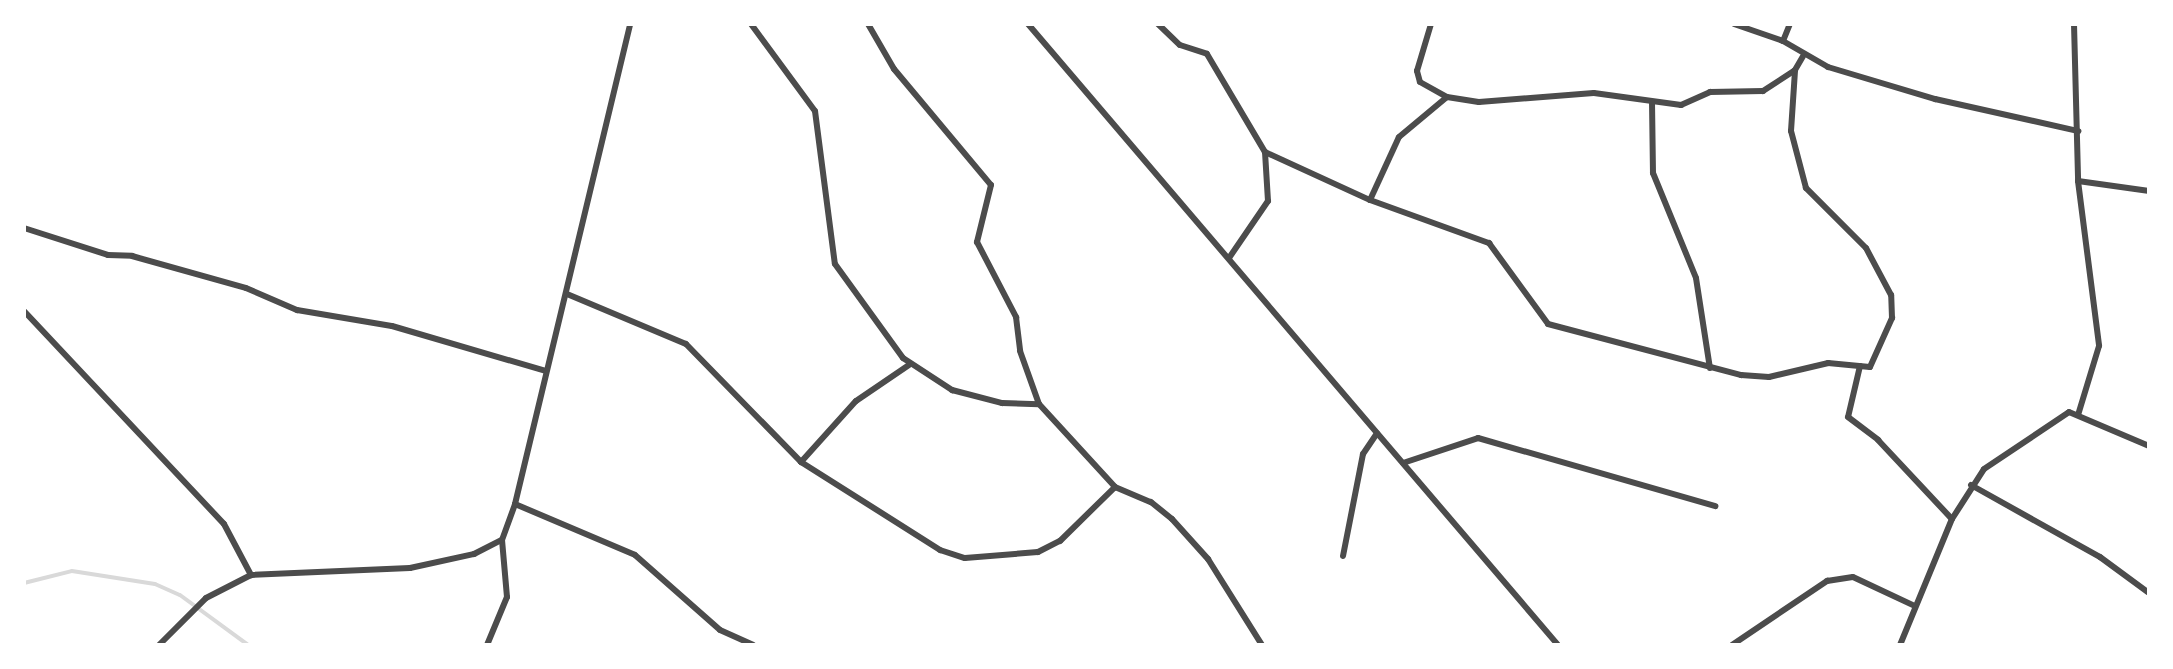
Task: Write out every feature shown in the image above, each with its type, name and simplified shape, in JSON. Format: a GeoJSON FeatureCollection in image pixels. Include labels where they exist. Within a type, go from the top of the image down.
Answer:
{"type":"FeatureCollection","features":[{"type":"Feature","properties":{"kind":"street"},"geometry":{"type":"LineString","coordinates":[[487,645],[507,597],[502,540],[515,504],[630,24]]}},
{"type":"Feature","properties":{"kind":"street"},"geometry":{"type":"LineString","coordinates":[[751,24],[815,111],[835,264],[909,365],[952,390],[991,401],[1039,404]]}},
{"type":"Feature","properties":{"kind":"street"},"geometry":{"type":"LineString","coordinates":[[868,24],[900,77],[991,185],[977,242],[1016,317],[1020,351],[1039,404],[1115,487],[1151,502],[1172,519],[1208,559],[1262,645]]}},
{"type":"Feature","properties":{"kind":"street"},"geometry":{"type":"LineString","coordinates":[[1028,24],[1558,645]]}},
{"type":"Feature","properties":{"kind":"street"},"geometry":{"type":"LineString","coordinates":[[1158,24],[1180,45],[1207,54],[1265,152],[1268,201],[1229,258]]}},
{"type":"Feature","properties":{"kind":"street"},"geometry":{"type":"LineString","coordinates":[[1431,24],[1417,71],[1420,82],[1447,97],[1513,102],[1594,93],[1678,105],[1710,92],[1758,92],[1795,70]]}},
{"type":"Feature","properties":{"kind":"street"},"geometry":{"type":"LineString","coordinates":[[1734,24],[1783,41],[1803,56],[1935,99],[2078,131]]}},
{"type":"Feature","properties":{"kind":"street"},"geometry":{"type":"LineString","coordinates":[[1783,41],[1790,24]]}},
{"type":"Feature","properties":{"kind":"street"},"geometry":{"type":"LineString","coordinates":[[2074,24],[2078,181],[2099,346],[2078,415]]}},
{"type":"Feature","properties":{"kind":"street"},"geometry":{"type":"LineString","coordinates":[[1265,152],[1370,200],[1489,243],[1548,324],[1710,368],[1769,377],[1828,363],[1870,367],[1881,352],[1893,301],[1866,248],[1806,188],[1791,131],[1795,70],[1803,56]]}},
{"type":"Feature","properties":{"kind":"street"},"geometry":{"type":"LineString","coordinates":[[1370,200],[1399,137],[1447,97]]}},
{"type":"Feature","properties":{"kind":"street"},"geometry":{"type":"LineString","coordinates":[[1652,102],[1653,173],[1696,278],[1710,368]]}},
{"type":"Feature","properties":{"kind":"street"},"geometry":{"type":"LineString","coordinates":[[2078,181],[2149,191]]}},
{"type":"Feature","properties":{"kind":"street"},"geometry":{"type":"LineString","coordinates":[[24,228],[108,255],[132,256],[268,295],[297,310],[392,326],[546,371]]}},
{"type":"Feature","properties":{"kind":"street"},"geometry":{"type":"LineString","coordinates":[[567,294],[686,344],[801,462],[940,550],[965,558],[1038,552],[1060,541],[1115,487]]}},
{"type":"Feature","properties":{"kind":"street"},"geometry":{"type":"LineString","coordinates":[[24,311],[224,524],[251,575]]}},
{"type":"Feature","properties":{"kind":"street"},"geometry":{"type":"LineString","coordinates":[[801,462],[856,401],[909,365]]}},
{"type":"Feature","properties":{"kind":"street"},"geometry":{"type":"LineString","coordinates":[[1860,366],[1848,417],[1878,440],[1952,519]]}},
{"type":"Feature","properties":{"kind":"street"},"geometry":{"type":"LineString","coordinates":[[1900,645],[1952,519],[1984,469],[2061,413],[2078,415],[2149,446]]}},
{"type":"Feature","properties":{"kind":"street"},"geometry":{"type":"LineString","coordinates":[[1343,556],[1363,454],[1377,433]]}},
{"type":"Feature","properties":{"kind":"street"},"geometry":{"type":"LineString","coordinates":[[1403,463],[1478,438],[1715,506]]}},
{"type":"Feature","properties":{"kind":"street"},"geometry":{"type":"LineString","coordinates":[[1971,485],[2100,557],[2149,593]]}},
{"type":"Feature","properties":{"kind":"street"},"geometry":{"type":"LineString","coordinates":[[515,504],[635,555],[720,630],[753,645]]}},
{"type":"Feature","properties":{"kind":"street"},"geometry":{"type":"LineString","coordinates":[[159,645],[206,598],[251,575],[410,568],[474,554],[502,540]]}},
{"type":"Feature","properties":{"kind":"street"},"geometry":{"type":"LineString","coordinates":[[1732,645],[1827,581],[1853,577],[1915,606]]}},
{"type":"Feature","properties":{"kind":"waterway"},"geometry":{"type":"LineString","coordinates":[[24,583],[72,571],[155,584],[180,595],[248,645]]}}]}
